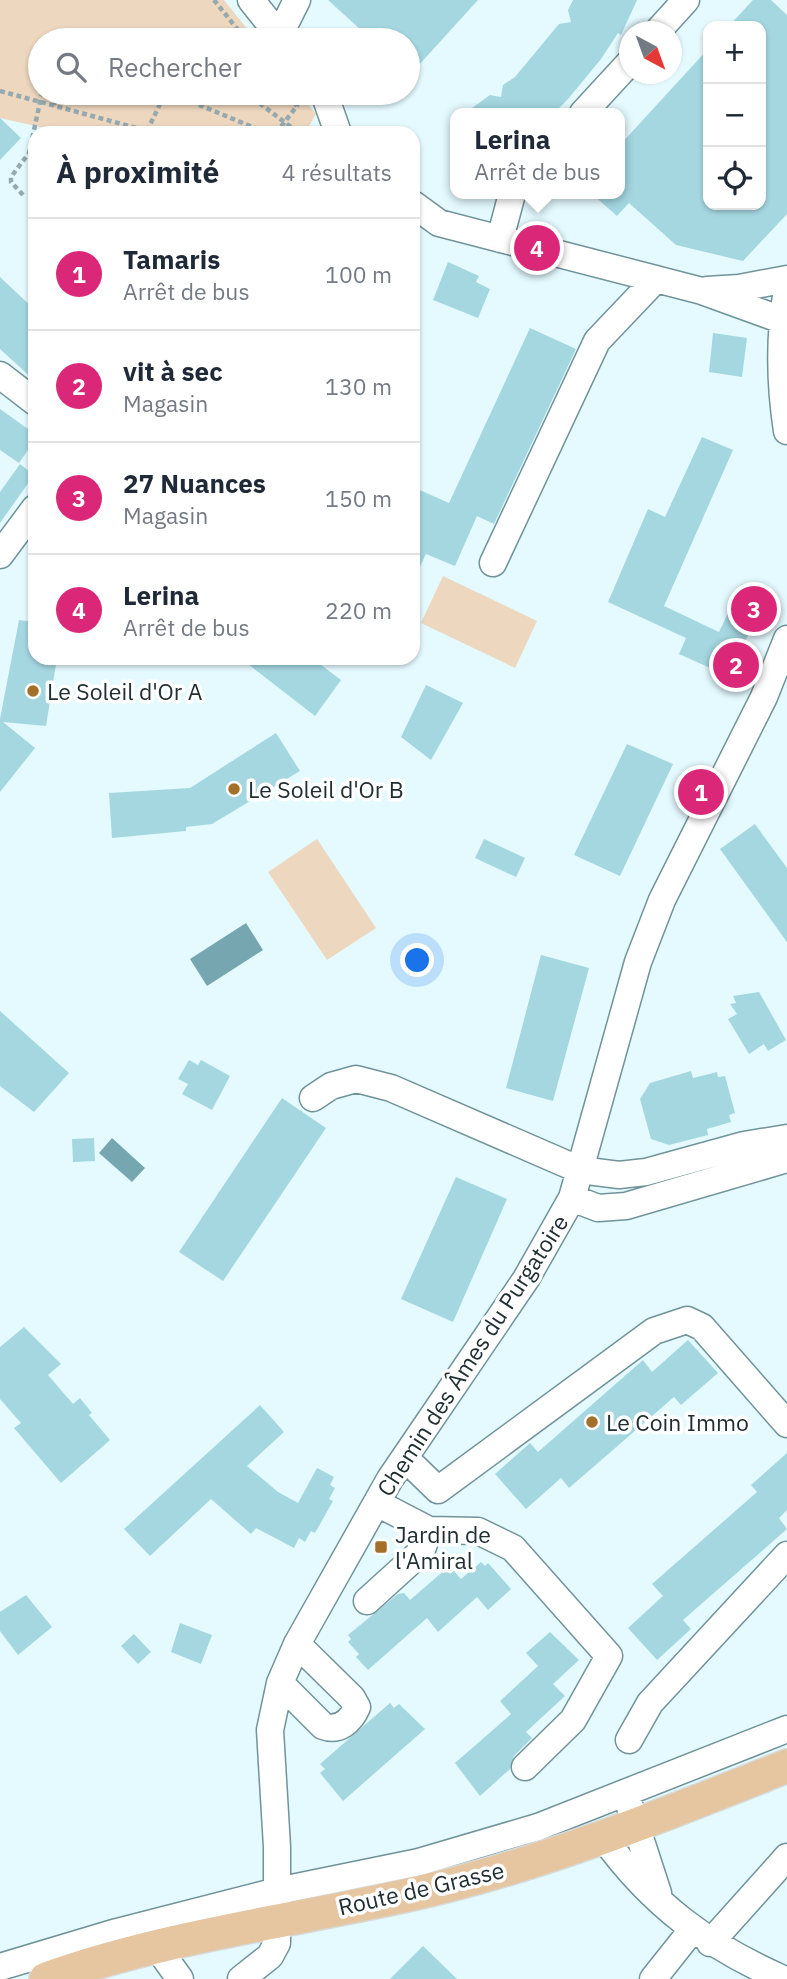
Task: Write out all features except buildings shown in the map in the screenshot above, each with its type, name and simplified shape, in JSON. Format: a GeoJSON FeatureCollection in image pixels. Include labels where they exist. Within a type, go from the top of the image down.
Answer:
{"type":"FeatureCollection","features":[{"type":"Feature","properties":{"kind":"main road","name":"Route de Grasse"},"geometry":{"type":"LineString","coordinates":[[46,1979],[157,1947],[277,1896],[418,1893],[603,1837],[631,1810],[787,1766]]}},
{"type":"Feature","properties":{"kind":"street"},"geometry":{"type":"LineString","coordinates":[[251,0],[273,28]]}},
{"type":"Feature","properties":{"kind":"street"},"geometry":{"type":"LineString","coordinates":[[285,28],[297,0]]}},
{"type":"Feature","properties":{"kind":"street"},"geometry":{"type":"LineString","coordinates":[[667,21],[686,0]]}},
{"type":"Feature","properties":{"kind":"street"},"geometry":{"type":"LineString","coordinates":[[588,108],[619,73]]}},
{"type":"Feature","properties":{"kind":"street"},"geometry":{"type":"LineString","coordinates":[[328,105],[336,126]]}},
{"type":"Feature","properties":{"kind":"street"},"geometry":{"type":"LineString","coordinates":[[500,239],[511,199]]}},
{"type":"Feature","properties":{"kind":"street"},"geometry":{"type":"LineString","coordinates":[[420,209],[439,223],[500,239],[649,287],[702,291],[740,288],[787,279]]}},
{"type":"Feature","properties":{"kind":"street"},"geometry":{"type":"LineString","coordinates":[[420,226],[439,223]]}},
{"type":"Feature","properties":{"kind":"street"},"geometry":{"type":"LineString","coordinates":[[493,563],[597,341],[649,287]]}},
{"type":"Feature","properties":{"kind":"street"},"geometry":{"type":"LineString","coordinates":[[787,290],[784,319],[787,431]]}},
{"type":"Feature","properties":{"kind":"street"},"geometry":{"type":"LineString","coordinates":[[702,291],[784,319]]}},
{"type":"Feature","properties":{"kind":"street"},"geometry":{"type":"LineString","coordinates":[[0,375],[28,397]]}},
{"type":"Feature","properties":{"kind":"street"},"geometry":{"type":"LineString","coordinates":[[0,555],[28,517]]}},
{"type":"Feature","properties":{"kind":"street","name":"Chemin des Âmes du Purgatoire"},"geometry":{"type":"LineString","coordinates":[[241,1979],[270,1956],[277,1943],[270,1730],[280,1683],[297,1644],[377,1503],[526,1279],[572,1198],[638,962],[662,900],[764,697],[787,639]]}},
{"type":"Feature","properties":{"kind":"street"},"geometry":{"type":"LineString","coordinates":[[313,1098],[331,1086],[356,1079],[391,1088],[580,1170],[619,1175],[646,1172],[744,1145],[787,1138]]}},
{"type":"Feature","properties":{"kind":"street"},"geometry":{"type":"LineString","coordinates":[[572,1198],[598,1208],[626,1206],[787,1159]]}},
{"type":"Feature","properties":{"kind":"street"},"geometry":{"type":"LineString","coordinates":[[405,1458],[438,1490],[654,1331],[687,1320],[702,1327],[787,1424]]}},
{"type":"Feature","properties":{"kind":"street"},"geometry":{"type":"LineString","coordinates":[[377,1503],[429,1530],[478,1531],[513,1548],[609,1656],[573,1720],[525,1767]]}},
{"type":"Feature","properties":{"kind":"street"},"geometry":{"type":"LineString","coordinates":[[367,1601],[421,1552],[429,1530]]}},
{"type":"Feature","properties":{"kind":"street"},"geometry":{"type":"LineString","coordinates":[[628,1740],[650,1703],[787,1555]]}},
{"type":"Feature","properties":{"kind":"street"},"geometry":{"type":"LineString","coordinates":[[280,1683],[323,1726],[331,1729],[342,1726],[353,1716],[356,1707],[352,1698],[297,1644]]}},
{"type":"Feature","properties":{"kind":"street"},"geometry":{"type":"LineString","coordinates":[[0,1967],[117,1932],[419,1862],[538,1827],[631,1810],[787,1730]]}},
{"type":"Feature","properties":{"kind":"street"},"geometry":{"type":"LineString","coordinates":[[631,1810],[660,1898]]}},
{"type":"Feature","properties":{"kind":"street"},"geometry":{"type":"LineString","coordinates":[[603,1837],[622,1863],[701,1936],[783,1979]]}},
{"type":"Feature","properties":{"kind":"street"},"geometry":{"type":"LineString","coordinates":[[653,1979],[787,1857]]}},
{"type":"Feature","properties":{"kind":"street"},"geometry":{"type":"LineString","coordinates":[[157,1947],[180,1979]]}},
{"type":"Feature","properties":{"kind":"path"},"geometry":{"type":"LineString","coordinates":[[214,0],[236,28]]}},
{"type":"Feature","properties":{"kind":"path"},"geometry":{"type":"LineString","coordinates":[[0,91],[28,98]]}},
{"type":"Feature","properties":{"kind":"path"},"geometry":{"type":"LineString","coordinates":[[35,126],[39,105]]}},
{"type":"Feature","properties":{"kind":"path"},"geometry":{"type":"LineString","coordinates":[[54,105],[129,126]]}},
{"type":"Feature","properties":{"kind":"path"},"geometry":{"type":"LineString","coordinates":[[149,126],[160,105]]}},
{"type":"Feature","properties":{"kind":"path"},"geometry":{"type":"LineString","coordinates":[[199,105],[250,126]]}},
{"type":"Feature","properties":{"kind":"path"},"geometry":{"type":"LineString","coordinates":[[262,105],[290,126]]}},
{"type":"Feature","properties":{"kind":"path"},"geometry":{"type":"LineString","coordinates":[[282,126],[296,105]]}},
{"type":"Feature","properties":{"kind":"path"},"geometry":{"type":"LineString","coordinates":[[23,195],[11,182],[11,177],[28,154]]}},
{"type":"Feature","properties":{"kind":"shaded area"},"geometry":{"type":"Polygon","coordinates":[[[0,0],[224,0],[246,28],[28,28],[28,105],[309,105],[316,114],[309,126],[36,126],[0,118],[0,0]]]}},
{"type":"Feature","properties":{"kind":"shaded area"},"geometry":{"type":"Polygon","coordinates":[[[443,576],[537,621],[515,668],[421,623],[443,576]]]}},
{"type":"Feature","properties":{"kind":"shaded area"},"geometry":{"type":"Polygon","coordinates":[[[317,839],[376,928],[327,960],[268,872],[317,839]]]}},
{"type":"Feature","properties":{"kind":"water"},"geometry":{"type":"Polygon","coordinates":[[[246,923],[263,950],[207,986],[190,959],[246,923]]]}},
{"type":"Feature","properties":{"kind":"water"},"geometry":{"type":"Polygon","coordinates":[[[112,1138],[145,1168],[132,1182],[99,1153],[112,1138]]]}},
{"type":"Feature","properties":{"kind":"place","name":"Lerina"},"geometry":{"type":"Point","coordinates":[537,248]}},
{"type":"Feature","properties":{"kind":"place","name":"27 Nuances"},"geometry":{"type":"Point","coordinates":[754,609]}},
{"type":"Feature","properties":{"kind":"place","name":"vit à sec"},"geometry":{"type":"Point","coordinates":[736,665]}},
{"type":"Feature","properties":{"kind":"place","name":"Le Soleil d'Or A"},"geometry":{"type":"Point","coordinates":[33,691]}},
{"type":"Feature","properties":{"kind":"place","name":"Le Soleil d'Or B"},"geometry":{"type":"Point","coordinates":[234,789]}},
{"type":"Feature","properties":{"kind":"place","name":"Tamaris"},"geometry":{"type":"Point","coordinates":[701,792]}},
{"type":"Feature","properties":{"kind":"place","name":"Le Coin Immo"},"geometry":{"type":"Point","coordinates":[592,1422]}},
{"type":"Feature","properties":{"kind":"place","name":"Jardin de l'Amiral"},"geometry":{"type":"Point","coordinates":[381,1547]}}]}
